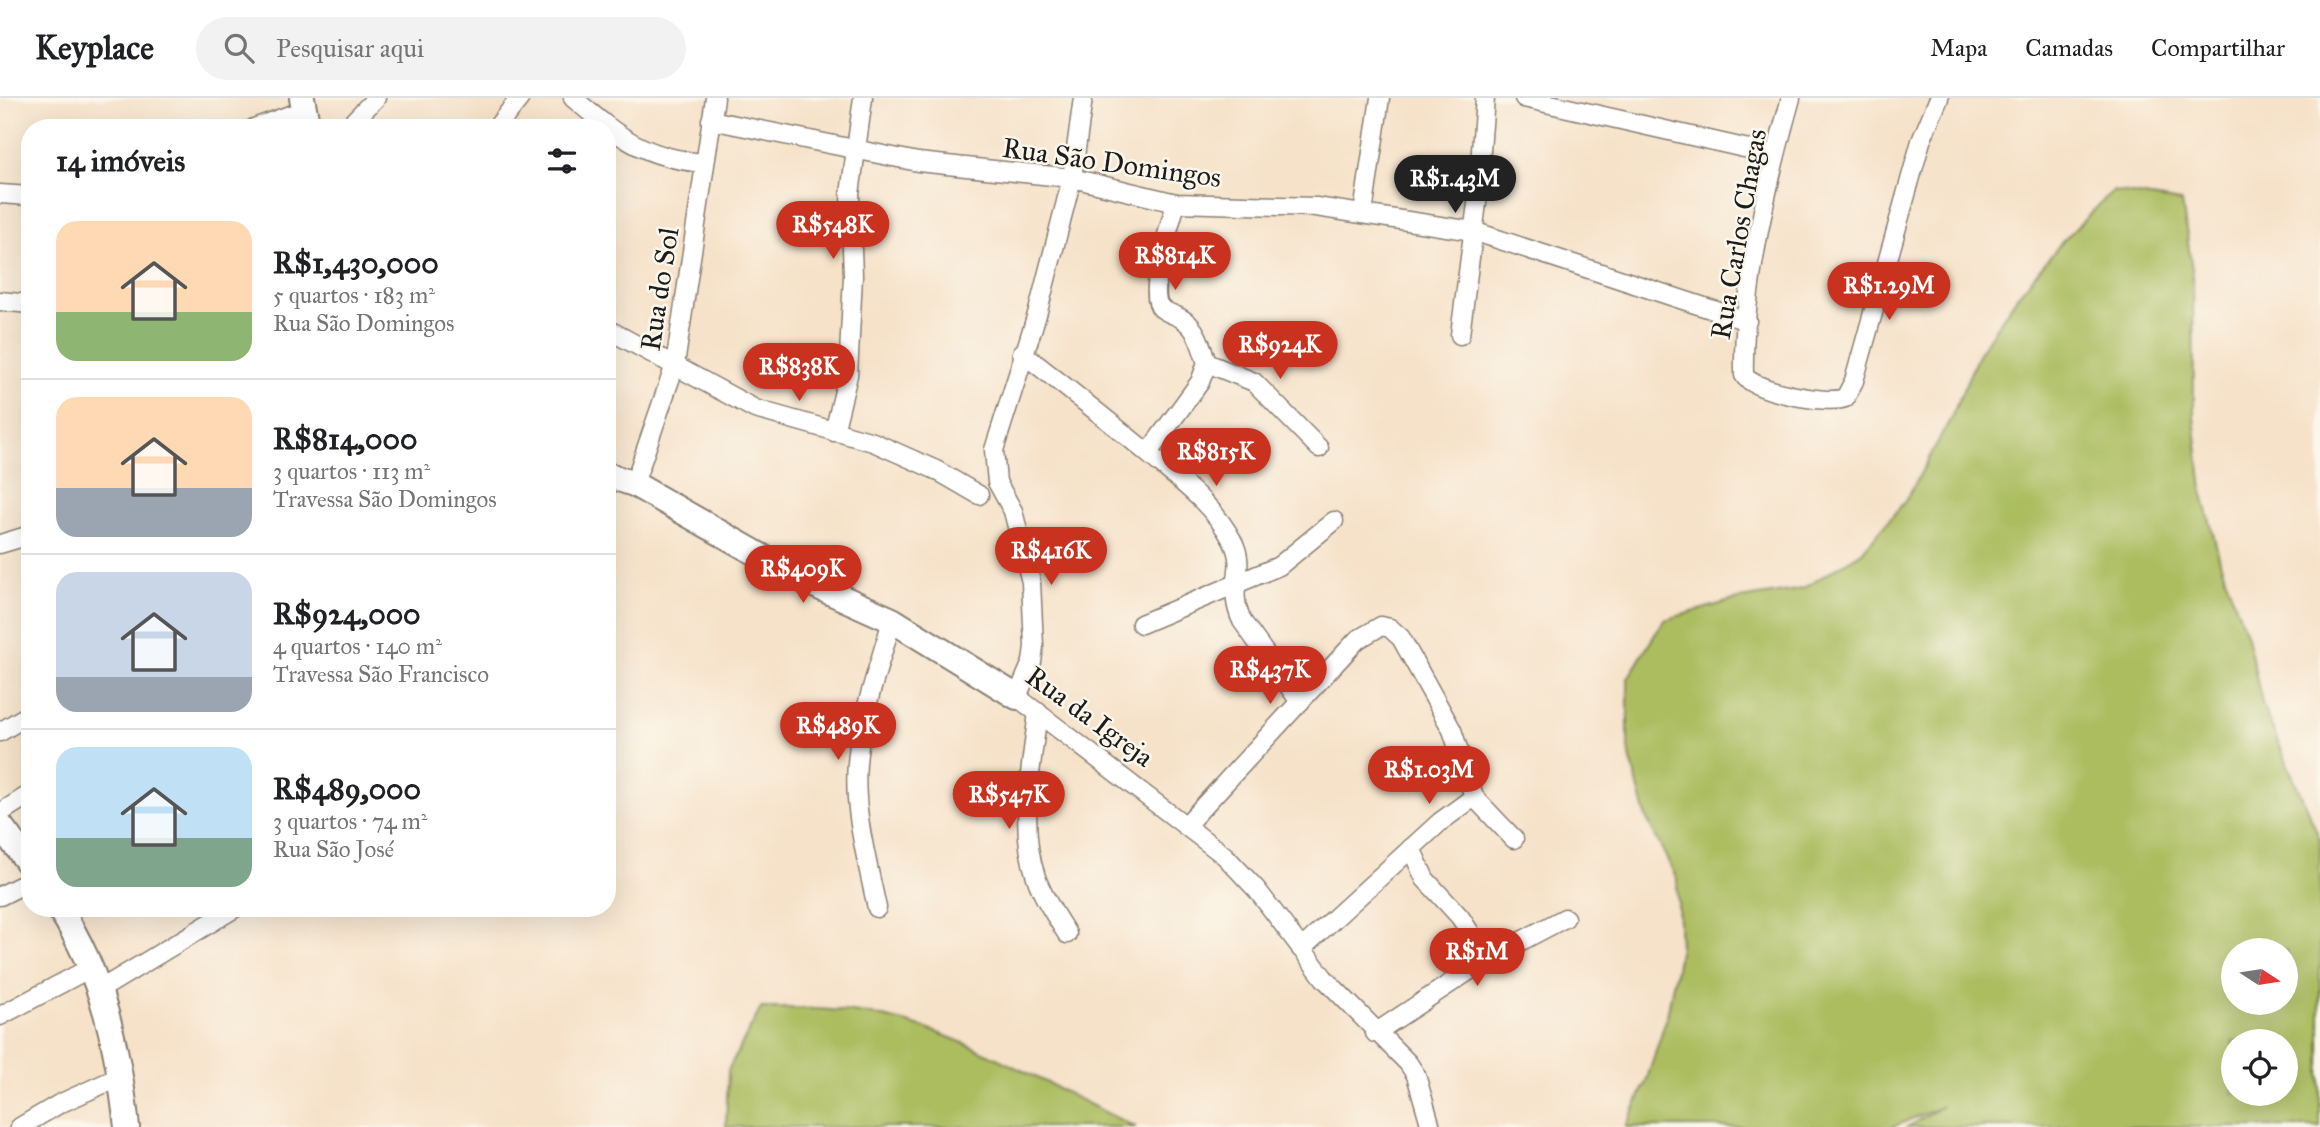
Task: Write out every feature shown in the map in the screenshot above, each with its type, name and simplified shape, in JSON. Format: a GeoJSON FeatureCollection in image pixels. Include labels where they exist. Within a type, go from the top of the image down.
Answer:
{"type":"FeatureCollection","features":[{"type":"Feature","properties":{"kind":"street"},"geometry":{"type":"LineString","coordinates":[[355,119],[376,98]]}},
{"type":"Feature","properties":{"kind":"street"},"geometry":{"type":"LineString","coordinates":[[503,119],[520,98]]}},
{"type":"Feature","properties":{"kind":"street"},"geometry":{"type":"LineString","coordinates":[[573,98],[600,119]]}},
{"type":"Feature","properties":{"kind":"street","name":"Rua do Sol"},"geometry":{"type":"LineString","coordinates":[[634,484],[674,365],[715,98]]}},
{"type":"Feature","properties":{"kind":"street"},"geometry":{"type":"LineString","coordinates":[[834,432],[848,375],[853,276],[850,194],[863,98]]}},
{"type":"Feature","properties":{"kind":"street"},"geometry":{"type":"LineString","coordinates":[[1017,697],[1032,662],[1034,646],[1031,582],[1013,511],[997,482],[994,450],[1022,353],[1038,311],[1072,178],[1083,98]]}},
{"type":"Feature","properties":{"kind":"street"},"geometry":{"type":"LineString","coordinates":[[1363,213],[1380,98]]}},
{"type":"Feature","properties":{"kind":"street"},"geometry":{"type":"LineString","coordinates":[[1460,335],[1485,98]]}},
{"type":"Feature","properties":{"kind":"street"},"geometry":{"type":"LineString","coordinates":[[1524,98],[1775,155]]}},
{"type":"Feature","properties":{"kind":"street","name":"Rua Carlos Chagas"},"geometry":{"type":"LineString","coordinates":[[1791,98],[1775,155],[1747,321],[1744,346],[1746,380],[1762,387],[1829,401],[1845,398],[1850,392],[1921,141],[1939,98]]}},
{"type":"Feature","properties":{"kind":"street"},"geometry":{"type":"LineString","coordinates":[[283,119],[305,112]]}},
{"type":"Feature","properties":{"kind":"street","name":"Rua São Domingos"},"geometry":{"type":"LineString","coordinates":[[711,120],[973,170],[1072,178],[1176,203],[1316,207],[1473,231],[1747,321]]}},
{"type":"Feature","properties":{"kind":"street"},"geometry":{"type":"LineString","coordinates":[[616,132],[635,147],[663,158],[704,163]]}},
{"type":"Feature","properties":{"kind":"street"},"geometry":{"type":"LineString","coordinates":[[0,194],[21,195]]}},
{"type":"Feature","properties":{"kind":"street"},"geometry":{"type":"LineString","coordinates":[[1148,453],[1200,382],[1207,363],[1198,338],[1187,322],[1161,308],[1156,300],[1156,284],[1176,203]]}},
{"type":"Feature","properties":{"kind":"street"},"geometry":{"type":"LineString","coordinates":[[0,301],[21,303]]}},
{"type":"Feature","properties":{"kind":"street"},"geometry":{"type":"LineString","coordinates":[[616,333],[755,409],[902,454],[979,495]]}},
{"type":"Feature","properties":{"kind":"street"},"geometry":{"type":"LineString","coordinates":[[1022,353],[1148,453],[1201,500],[1233,541],[1240,559],[1235,584],[1235,607],[1242,621],[1300,702]]}},
{"type":"Feature","properties":{"kind":"street"},"geometry":{"type":"LineString","coordinates":[[1207,363],[1254,382],[1320,448]]}},
{"type":"Feature","properties":{"kind":"street","name":"Rua da Igreja"},"geometry":{"type":"LineString","coordinates":[[616,478],[634,484],[805,581],[892,620],[1017,697],[1187,824],[1225,856],[1257,890],[1301,948],[1375,1033],[1416,1075],[1431,1127]]}},
{"type":"Feature","properties":{"kind":"street"},"geometry":{"type":"LineString","coordinates":[[1141,624],[1180,610],[1279,566],[1334,521]]}},
{"type":"Feature","properties":{"kind":"street"},"geometry":{"type":"LineString","coordinates":[[0,544],[21,538]]}},
{"type":"Feature","properties":{"kind":"street"},"geometry":{"type":"LineString","coordinates":[[877,908],[858,814],[857,763],[867,708],[892,620]]}},
{"type":"Feature","properties":{"kind":"street"},"geometry":{"type":"LineString","coordinates":[[1187,824],[1357,640],[1381,626],[1390,628],[1401,638],[1452,730],[1474,797],[1514,839]]}},
{"type":"Feature","properties":{"kind":"street"},"geometry":{"type":"LineString","coordinates":[[1038,712],[1029,793],[1029,840],[1035,876],[1067,934]]}},
{"type":"Feature","properties":{"kind":"street"},"geometry":{"type":"LineString","coordinates":[[0,732],[21,719]]}},
{"type":"Feature","properties":{"kind":"street"},"geometry":{"type":"LineString","coordinates":[[1301,948],[1411,848],[1474,797]]}},
{"type":"Feature","properties":{"kind":"street"},"geometry":{"type":"LineString","coordinates":[[0,813],[21,800]]}},
{"type":"Feature","properties":{"kind":"street"},"geometry":{"type":"LineString","coordinates":[[0,825],[21,853]]}},
{"type":"Feature","properties":{"kind":"street"},"geometry":{"type":"LineString","coordinates":[[1411,848],[1425,879],[1460,917],[1487,959]]}},
{"type":"Feature","properties":{"kind":"street"},"geometry":{"type":"LineString","coordinates":[[0,896],[21,886]]}},
{"type":"Feature","properties":{"kind":"street"},"geometry":{"type":"LineString","coordinates":[[64,917],[97,978],[121,1076],[127,1127]]}},
{"type":"Feature","properties":{"kind":"street"},"geometry":{"type":"LineString","coordinates":[[0,1016],[97,978],[217,917]]}},
{"type":"Feature","properties":{"kind":"street"},"geometry":{"type":"LineString","coordinates":[[1375,1033],[1487,959],[1565,918]]}},
{"type":"Feature","properties":{"kind":"street"},"geometry":{"type":"LineString","coordinates":[[20,1127],[58,1104],[121,1076]]}},
{"type":"Feature","properties":{"kind":"green space"},"geometry":{"type":"Polygon","coordinates":[[[2113,191],[2182,202],[2193,276],[2194,417],[2202,490],[2221,565],[2247,636],[2263,707],[2320,839],[2320,1127],[1907,1127],[1943,1106],[1892,1127],[1626,1127],[1646,1082],[1667,1016],[1680,947],[1677,879],[1646,817],[1628,748],[1628,678],[1664,620],[1734,600],[1802,589],[1862,552],[1906,500],[1951,418],[1979,353],[2018,295],[2063,241],[2113,191]]]}},
{"type":"Feature","properties":{"kind":"green space"},"geometry":{"type":"Polygon","coordinates":[[[761,1008],[848,1012],[883,1017],[929,1030],[989,1054],[1136,1127],[726,1127],[728,1070],[761,1008]]]}}]}
